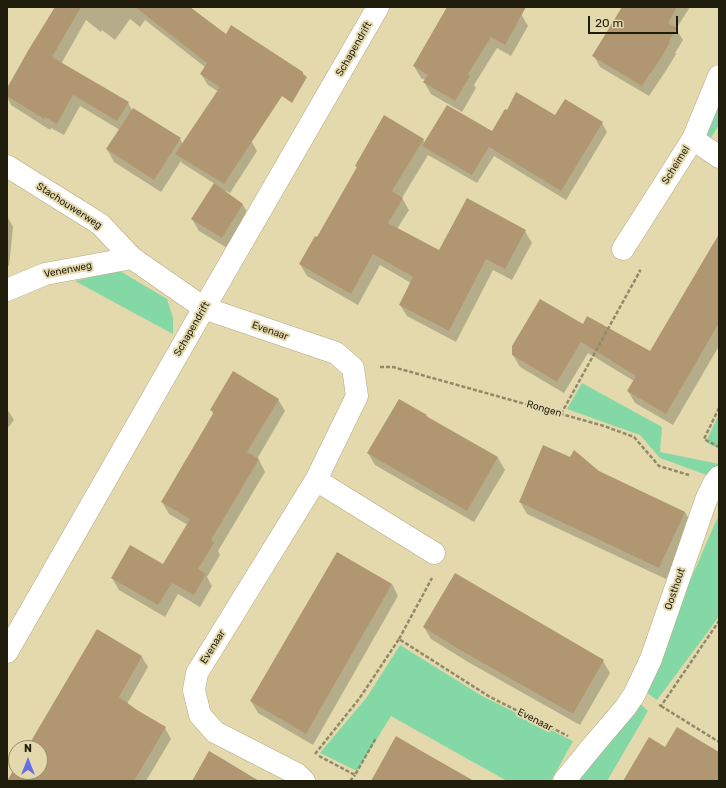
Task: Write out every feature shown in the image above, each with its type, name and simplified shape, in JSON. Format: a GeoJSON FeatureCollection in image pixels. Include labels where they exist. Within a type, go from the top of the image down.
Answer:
{"type":"FeatureCollection","features":[{"type":"Feature","properties":{"kind":"street","name":"Schapendrift"},"geometry":{"type":"LineString","coordinates":[[7,652],[378,7]]}},
{"type":"Feature","properties":{"kind":"street","name":"Scheimel"},"geometry":{"type":"LineString","coordinates":[[623,249],[693,139],[719,76]]}},
{"type":"Feature","properties":{"kind":"street"},"geometry":{"type":"LineString","coordinates":[[693,139],[719,157]]}},
{"type":"Feature","properties":{"kind":"street","name":"Stachouwerweg"},"geometry":{"type":"LineString","coordinates":[[7,166],[100,224],[132,258],[204,308]]}},
{"type":"Feature","properties":{"kind":"street","name":"Venenweg"},"geometry":{"type":"LineString","coordinates":[[7,290],[45,274],[132,258]]}},
{"type":"Feature","properties":{"kind":"street","name":"Evenaar"},"geometry":{"type":"LineString","coordinates":[[204,308],[336,354],[353,368],[357,396],[316,480],[197,673],[194,690],[200,715],[215,732],[297,774],[304,781]]}},
{"type":"Feature","properties":{"kind":"street"},"geometry":{"type":"LineString","coordinates":[[316,480],[434,553]]}},
{"type":"Feature","properties":{"kind":"street","name":"Oosthout"},"geometry":{"type":"LineString","coordinates":[[564,781],[625,708],[634,695],[651,659],[706,500],[717,480]]}},
{"type":"Feature","properties":{"kind":"path"},"geometry":{"type":"LineString","coordinates":[[561,414],[640,271],[623,249]]}},
{"type":"Feature","properties":{"kind":"path","name":"Rongen"},"geometry":{"type":"LineString","coordinates":[[353,368],[393,367],[604,426],[634,437],[659,466],[717,480]]}},
{"type":"Feature","properties":{"kind":"path"},"geometry":{"type":"LineString","coordinates":[[719,408],[704,439],[719,447]]}},
{"type":"Feature","properties":{"kind":"path"},"geometry":{"type":"LineString","coordinates":[[355,775],[314,754],[359,699],[399,639],[435,574],[434,553]]}},
{"type":"Feature","properties":{"kind":"path"},"geometry":{"type":"LineString","coordinates":[[661,706],[719,621]]}},
{"type":"Feature","properties":{"kind":"path","name":"Evenaar"},"geometry":{"type":"LineString","coordinates":[[399,639],[490,697],[591,748]]}},
{"type":"Feature","properties":{"kind":"path"},"geometry":{"type":"LineString","coordinates":[[634,695],[661,706],[719,742]]}},
{"type":"Feature","properties":{"kind":"path"},"geometry":{"type":"LineString","coordinates":[[350,781],[376,738]]}},
{"type":"Feature","properties":{"kind":"green space"},"geometry":{"type":"Polygon","coordinates":[[[719,98],[719,125],[708,142],[704,139],[719,98]]]}},
{"type":"Feature","properties":{"kind":"green space"},"geometry":{"type":"Polygon","coordinates":[[[120,271],[167,299],[173,318],[173,334],[75,281],[120,271]]]}},
{"type":"Feature","properties":{"kind":"green space"},"geometry":{"type":"Polygon","coordinates":[[[582,383],[662,427],[660,452],[719,464],[712,477],[660,458],[640,435],[567,409],[582,383]]]}},
{"type":"Feature","properties":{"kind":"green space"},"geometry":{"type":"Polygon","coordinates":[[[719,414],[719,449],[706,442],[719,414]]]}},
{"type":"Feature","properties":{"kind":"green space"},"geometry":{"type":"Polygon","coordinates":[[[719,514],[719,616],[657,700],[643,690],[719,514]]]}},
{"type":"Feature","properties":{"kind":"green space"},"geometry":{"type":"Polygon","coordinates":[[[400,645],[482,696],[573,741],[551,781],[507,781],[391,716],[357,771],[320,753],[367,697],[400,645]]]}},
{"type":"Feature","properties":{"kind":"green space"},"geometry":{"type":"Polygon","coordinates":[[[638,702],[648,711],[607,781],[576,781],[638,702]]]}},
{"type":"Feature","properties":{"kind":"building"},"geometry":{"type":"Polygon","coordinates":[[[55,7],[81,7],[52,57],[129,102],[117,121],[73,95],[57,124],[45,117],[44,119],[7,96],[7,88],[55,7]]]}},
{"type":"Feature","properties":{"kind":"building"},"geometry":{"type":"Polygon","coordinates":[[[135,7],[190,7],[226,34],[231,25],[303,72],[303,74],[307,77],[292,103],[282,96],[224,184],[175,154],[220,87],[200,74],[207,63],[135,7]]]}},
{"type":"Feature","properties":{"kind":"building"},"geometry":{"type":"Polygon","coordinates":[[[447,7],[526,7],[505,45],[491,37],[468,74],[470,76],[455,101],[423,82],[428,75],[413,66],[447,7]]]}},
{"type":"Feature","properties":{"kind":"building"},"geometry":{"type":"Polygon","coordinates":[[[622,7],[677,7],[668,23],[677,28],[661,58],[642,86],[592,56],[622,7]]]}},
{"type":"Feature","properties":{"kind":"building"},"geometry":{"type":"Polygon","coordinates":[[[516,92],[555,115],[565,99],[603,122],[561,191],[489,147],[472,175],[422,146],[447,105],[492,131],[505,109],[507,110],[516,92]]]}},
{"type":"Feature","properties":{"kind":"building"},"geometry":{"type":"Polygon","coordinates":[[[133,108],[181,138],[154,180],[106,149],[133,108]]]}},
{"type":"Feature","properties":{"kind":"building"},"geometry":{"type":"Polygon","coordinates":[[[384,115],[424,139],[392,191],[403,198],[388,223],[439,250],[467,198],[526,230],[505,269],[486,259],[449,331],[399,305],[413,277],[373,254],[351,294],[299,264],[315,236],[317,237],[357,167],[355,166],[384,115]]]}},
{"type":"Feature","properties":{"kind":"building"},"geometry":{"type":"Polygon","coordinates":[[[214,183],[243,204],[222,238],[191,219],[214,183]]]}},
{"type":"Feature","properties":{"kind":"building"},"geometry":{"type":"Polygon","coordinates":[[[719,234],[719,323],[666,414],[627,391],[636,376],[581,342],[557,382],[512,355],[512,346],[540,299],[583,324],[587,316],[650,351],[719,234]]]}},
{"type":"Feature","properties":{"kind":"building"},"geometry":{"type":"Polygon","coordinates":[[[233,371],[279,399],[247,452],[259,459],[211,540],[214,543],[198,569],[206,574],[194,595],[172,583],[158,605],[111,578],[130,545],[163,564],[190,519],[161,502],[214,412],[210,410],[233,371]]]}},
{"type":"Feature","properties":{"kind":"building"},"geometry":{"type":"Polygon","coordinates":[[[399,399],[498,457],[467,511],[367,453],[399,399]]]}},
{"type":"Feature","properties":{"kind":"building"},"geometry":{"type":"Polygon","coordinates":[[[543,445],[570,457],[574,450],[599,471],[685,512],[659,568],[519,502],[543,445]]]}},
{"type":"Feature","properties":{"kind":"building"},"geometry":{"type":"Polygon","coordinates":[[[337,552],[392,584],[306,734],[250,701],[337,552]]]}},
{"type":"Feature","properties":{"kind":"building"},"geometry":{"type":"Polygon","coordinates":[[[455,573],[604,660],[573,714],[460,650],[423,627],[455,573]]]}},
{"type":"Feature","properties":{"kind":"building"},"geometry":{"type":"Polygon","coordinates":[[[97,629],[142,656],[119,697],[137,710],[166,727],[134,781],[7,781],[8,779],[48,780],[48,740],[32,740],[97,629]]]}},
{"type":"Feature","properties":{"kind":"building"},"geometry":{"type":"Polygon","coordinates":[[[677,727],[719,752],[719,781],[623,781],[649,737],[665,747],[677,727]]]}},
{"type":"Feature","properties":{"kind":"building"},"geometry":{"type":"Polygon","coordinates":[[[396,736],[418,749],[474,781],[371,781],[396,736]]]}},
{"type":"Feature","properties":{"kind":"building"},"geometry":{"type":"Polygon","coordinates":[[[209,751],[221,758],[259,781],[192,781],[209,751]]]}}]}
